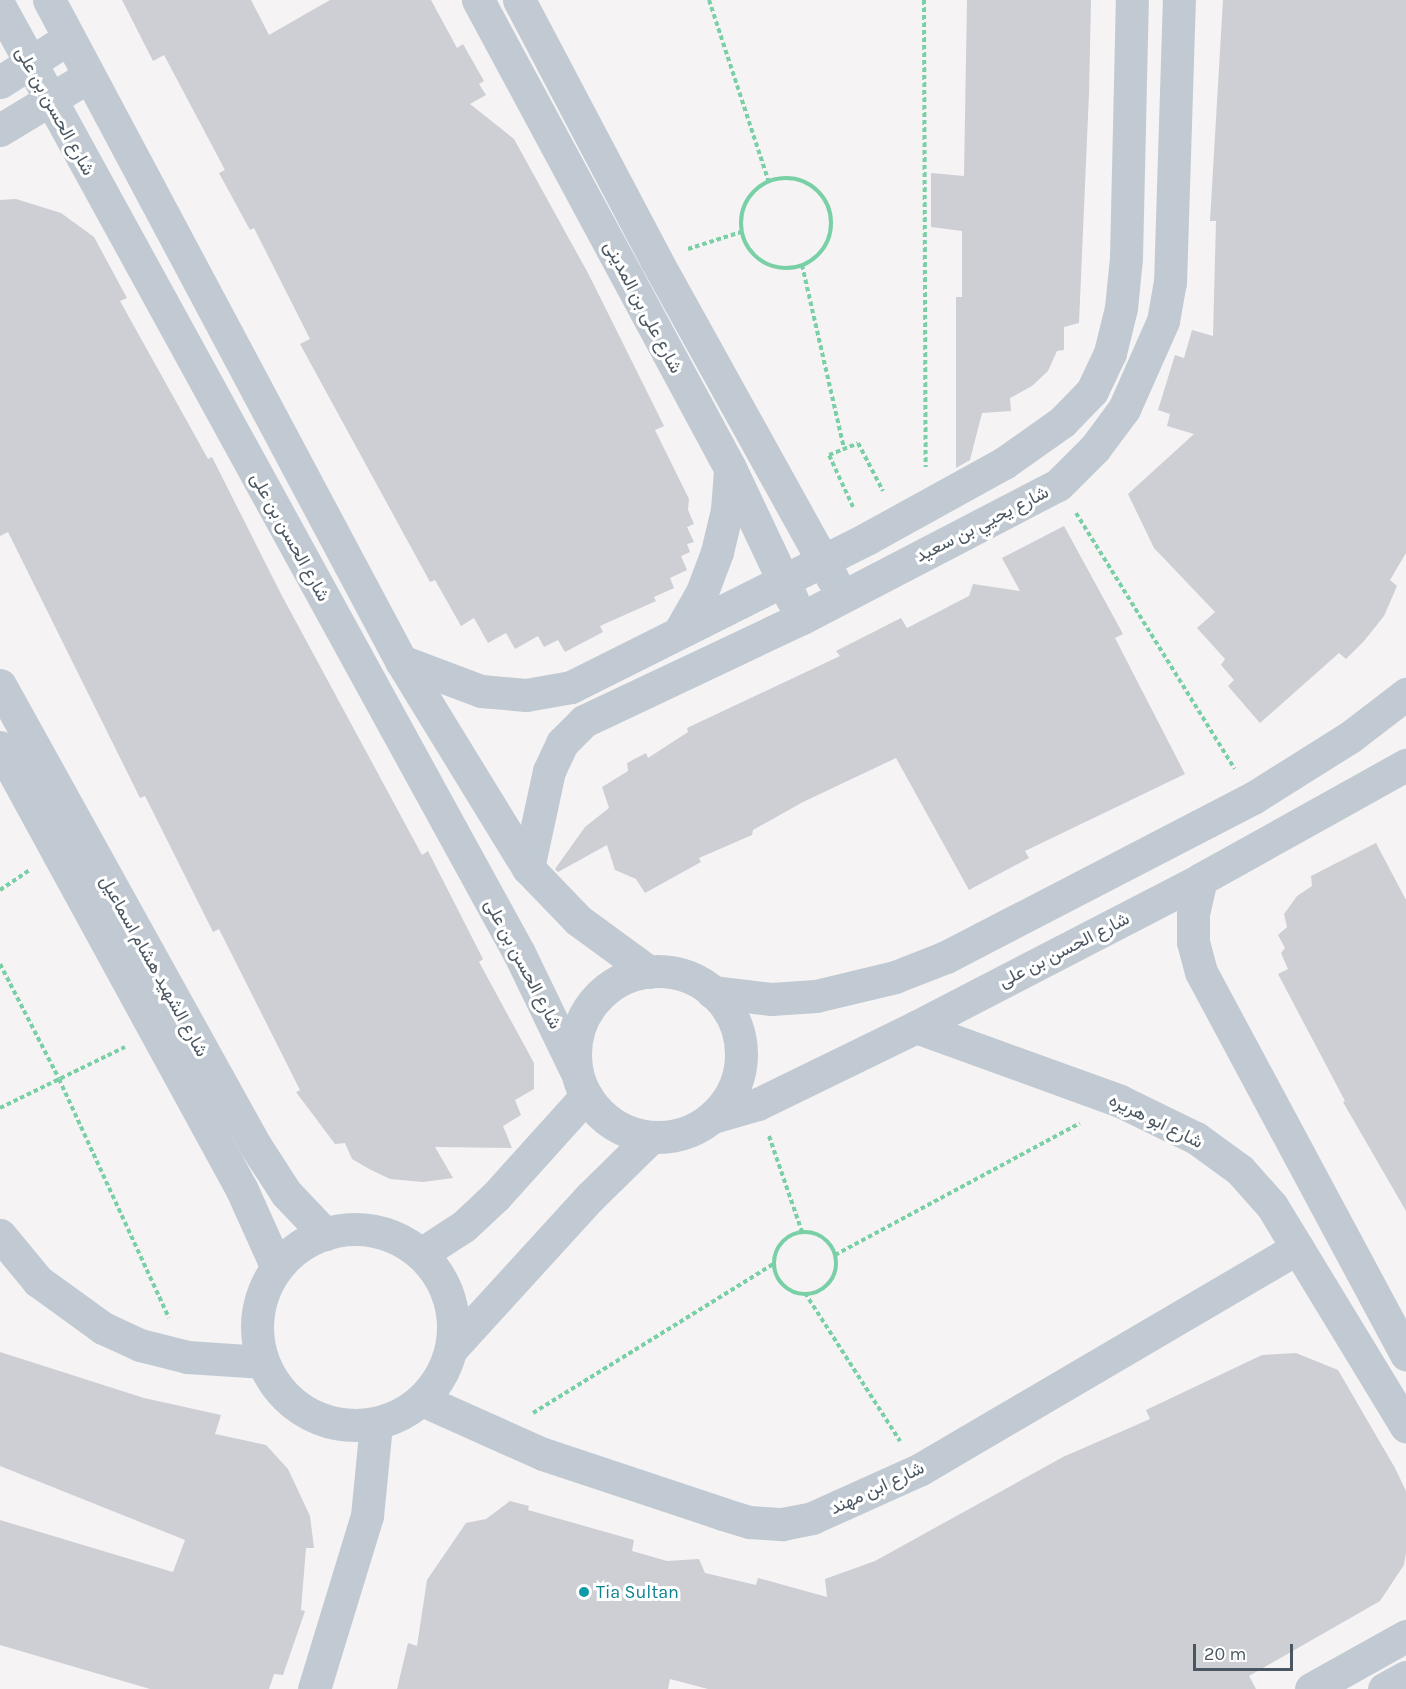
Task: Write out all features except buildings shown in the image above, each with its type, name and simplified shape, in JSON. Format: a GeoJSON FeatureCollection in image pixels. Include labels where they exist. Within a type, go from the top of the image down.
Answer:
{"type":"FeatureCollection","features":[{"type":"Feature","properties":{"kind":"street"},"geometry":{"type":"LineString","coordinates":[[49,0],[401,661],[528,868],[578,920],[649,972]]}},
{"type":"Feature","properties":{"kind":"street","name":"شارع على بن المدينى"},"geometry":{"type":"LineString","coordinates":[[478,0],[730,468],[781,579],[802,618]]}},
{"type":"Feature","properties":{"kind":"street","name":"شارع على بن المدينى"},"geometry":{"type":"LineString","coordinates":[[519,0],[656,260],[842,597]]}},
{"type":"Feature","properties":{"kind":"street"},"geometry":{"type":"LineString","coordinates":[[401,661],[482,692],[526,695],[571,687],[681,629],[868,538],[1004,463],[1062,422],[1092,391],[1110,353],[1121,308],[1126,258],[1132,0]]}},
{"type":"Feature","properties":{"kind":"street","name":"شارع يحيي بن سعيد"},"geometry":{"type":"LineString","coordinates":[[528,868],[549,771],[562,743],[584,721],[802,618],[1058,485],[1095,448],[1124,409],[1163,321],[1174,225],[1179,0]]}},
{"type":"Feature","properties":{"kind":"street","name":"شارع الحسن بن على"},"geometry":{"type":"LineString","coordinates":[[0,7],[28,64],[519,953],[581,1082]]}},
{"type":"Feature","properties":{"kind":"street"},"geometry":{"type":"LineString","coordinates":[[0,82],[69,38]]}},
{"type":"Feature","properties":{"kind":"street"},"geometry":{"type":"LineString","coordinates":[[0,130],[89,76]]}},
{"type":"Feature","properties":{"kind":"street"},"geometry":{"type":"LineString","coordinates":[[681,629],[702,592],[717,552],[727,510],[730,468]]}},
{"type":"Feature","properties":{"kind":"street","name":"شارع الشهيد هشام اسماعيل"},"geometry":{"type":"LineString","coordinates":[[0,685],[255,1145],[286,1193],[325,1234]]}},
{"type":"Feature","properties":{"kind":"street"},"geometry":{"type":"LineString","coordinates":[[712,992],[771,999],[816,996],[895,978],[945,957],[1253,798],[1350,737],[1406,694]]}},
{"type":"Feature","properties":{"kind":"street","name":"شارع الشهيد هشام اسماعيل"},"geometry":{"type":"LineString","coordinates":[[0,747],[247,1199],[277,1268]]}},
{"type":"Feature","properties":{"kind":"street","name":"شارع الحسن بن على"},"geometry":{"type":"LineString","coordinates":[[713,1117],[759,1104],[916,1027],[1201,879],[1406,765]]}},
{"type":"Feature","properties":{"kind":"street"},"geometry":{"type":"LineString","coordinates":[[1201,879],[1193,913],[1193,942],[1201,972],[1406,1354]]}},
{"type":"Feature","properties":{"kind":"street"},"geometry":{"type":"LineString","coordinates":[[649,972],[671,972],[693,979],[712,992],[728,1009],[738,1031],[741,1054],[738,1077],[729,1099],[713,1117],[673,1136],[651,1137],[620,1128],[606,1120],[581,1082],[576,1041],[584,1016],[595,1001],[622,979],[649,972]]}},
{"type":"Feature","properties":{"kind":"street","name":"شارع ابو هريره"},"geometry":{"type":"LineString","coordinates":[[916,1027],[1120,1101],[1196,1138],[1240,1170],[1272,1206],[1406,1426]]}},
{"type":"Feature","properties":{"kind":"street"},"geometry":{"type":"LineString","coordinates":[[421,1254],[464,1226],[496,1196],[581,1082]]}},
{"type":"Feature","properties":{"kind":"street"},"geometry":{"type":"LineString","coordinates":[[452,1348],[454,1322],[449,1297],[438,1274],[421,1254],[400,1240],[376,1231],[350,1229],[325,1234],[307,1241],[277,1268],[264,1289],[258,1314],[257,1338],[263,1362],[289,1400],[308,1413],[330,1422],[376,1424],[400,1415],[422,1400],[435,1385],[452,1348],[576,1212],[651,1137]]}},
{"type":"Feature","properties":{"kind":"street"},"geometry":{"type":"LineString","coordinates":[[0,1235],[38,1281],[69,1307],[140,1345],[187,1357],[263,1362]]}},
{"type":"Feature","properties":{"kind":"street","name":"شارع ابن مهند"},"geometry":{"type":"LineString","coordinates":[[422,1400],[497,1436],[750,1522],[782,1524],[812,1518],[919,1470],[1298,1248]]}},
{"type":"Feature","properties":{"kind":"street"},"geometry":{"type":"LineString","coordinates":[[314,1689],[367,1516],[376,1424]]}},
{"type":"Feature","properties":{"kind":"street"},"geometry":{"type":"LineString","coordinates":[[1311,1689],[1406,1636]]}},
{"type":"Feature","properties":{"kind":"street"},"geometry":{"type":"LineString","coordinates":[[1384,1689],[1406,1677]]}},
{"type":"Feature","properties":{"kind":"path"},"geometry":{"type":"LineString","coordinates":[[709,0],[769,182]]}},
{"type":"Feature","properties":{"kind":"path"},"geometry":{"type":"LineString","coordinates":[[912,514],[924,0]]}},
{"type":"Feature","properties":{"kind":"path"},"geometry":{"type":"LineString","coordinates":[[781,178],[807,183],[827,207],[831,226],[828,239],[822,250],[802,266],[789,269],[764,263],[746,245],[741,232],[743,208],[749,197],[769,182],[781,178]]}},
{"type":"Feature","properties":{"kind":"path"},"geometry":{"type":"LineString","coordinates":[[656,260],[741,232]]}},
{"type":"Feature","properties":{"kind":"path"},"geometry":{"type":"LineString","coordinates":[[802,266],[844,448]]}},
{"type":"Feature","properties":{"kind":"path"},"geometry":{"type":"LineString","coordinates":[[868,538],[828,457],[844,448],[859,444],[912,514]]}},
{"type":"Feature","properties":{"kind":"path"},"geometry":{"type":"LineString","coordinates":[[1058,485],[1253,798]]}},
{"type":"Feature","properties":{"kind":"path"},"geometry":{"type":"LineString","coordinates":[[0,964],[59,1079],[187,1357]]}},
{"type":"Feature","properties":{"kind":"path"},"geometry":{"type":"LineString","coordinates":[[0,1108],[156,1032]]}},
{"type":"Feature","properties":{"kind":"path"},"geometry":{"type":"LineString","coordinates":[[835,1255],[1120,1101]]}},
{"type":"Feature","properties":{"kind":"path"},"geometry":{"type":"LineString","coordinates":[[759,1104],[802,1232]]}},
{"type":"Feature","properties":{"kind":"path"},"geometry":{"type":"LineString","coordinates":[[497,1436],[774,1263],[782,1242],[802,1232],[816,1234],[828,1243],[835,1255],[833,1277],[816,1292],[804,1293],[783,1285],[774,1263]]}},
{"type":"Feature","properties":{"kind":"path"},"geometry":{"type":"LineString","coordinates":[[804,1293],[919,1470]]}},
{"type":"Feature","properties":{"kind":"place","name":"Tia Sultan"},"geometry":{"type":"Point","coordinates":[584,1592]}}]}
